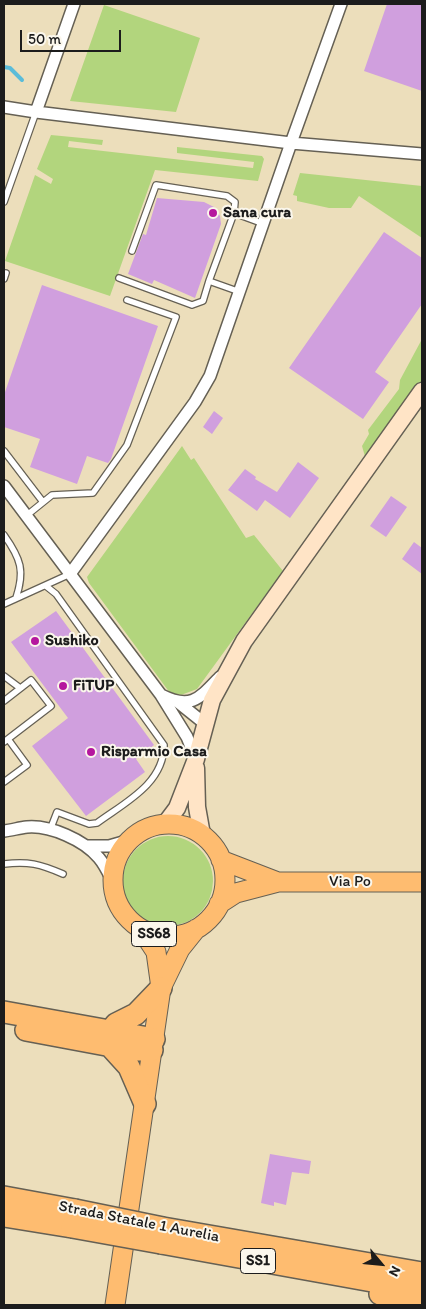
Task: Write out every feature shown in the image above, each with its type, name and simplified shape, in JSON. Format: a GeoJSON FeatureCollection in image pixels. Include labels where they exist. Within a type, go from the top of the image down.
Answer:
{"type":"FeatureCollection","features":[{"type":"Feature","properties":{"kind":"highway"},"geometry":{"type":"LineString","coordinates":[[110,1038],[116,1024],[136,1014],[161,988]]}},
{"type":"Feature","properties":{"kind":"highway"},"geometry":{"type":"LineString","coordinates":[[4,1012],[110,1038],[129,1067],[145,1104]]}},
{"type":"Feature","properties":{"kind":"highway"},"geometry":{"type":"LineString","coordinates":[[4,1026],[110,1038],[153,1045]]}},
{"type":"Feature","properties":{"kind":"highway","name":"Strada Statale 1 Aurelia"},"geometry":{"type":"LineString","coordinates":[[4,1197],[73,1219],[162,1236],[354,1278],[422,1290]]}},
{"type":"Feature","properties":{"kind":"highway","name":"Strada Statale 1 Aurelia"},"geometry":{"type":"LineString","coordinates":[[4,1216],[73,1219]]}},
{"type":"Feature","properties":{"kind":"highway","name":"Strada Statale 1 Aurelia"},"geometry":{"type":"LineString","coordinates":[[162,1236],[422,1273]]}},
{"type":"Feature","properties":{"kind":"highway"},"geometry":{"type":"LineString","coordinates":[[354,1278],[366,1292],[396,1298],[413,1305]]}},
{"type":"Feature","properties":{"kind":"main road"},"geometry":{"type":"LineString","coordinates":[[165,824],[177,808],[196,759],[204,723],[212,700],[244,641],[422,391]]}},
{"type":"Feature","properties":{"kind":"main road"},"geometry":{"type":"LineString","coordinates":[[196,759],[197,807],[202,835]]}},
{"type":"Feature","properties":{"kind":"main road","name":"SS68"},"geometry":{"type":"LineString","coordinates":[[114,1305],[161,988],[156,952],[141,929],[128,918],[118,904],[113,882],[117,859],[130,840],[149,828],[165,824],[183,826],[202,835],[214,846],[221,860],[224,882],[219,904],[209,918],[196,928],[180,949],[161,988]]}},
{"type":"Feature","properties":{"kind":"main road","name":"Via Po"},"geometry":{"type":"LineString","coordinates":[[221,860],[278,882]]}},
{"type":"Feature","properties":{"kind":"main road","name":"Via Po"},"geometry":{"type":"LineString","coordinates":[[219,904],[236,893],[278,882],[422,882]]}},
{"type":"Feature","properties":{"kind":"main road","name":"SS68"},"geometry":{"type":"LineString","coordinates":[[141,929],[152,933],[169,935],[196,928]]}},
{"type":"Feature","properties":{"kind":"street"},"geometry":{"type":"LineString","coordinates":[[36,112],[74,4]]}},
{"type":"Feature","properties":{"kind":"street"},"geometry":{"type":"LineString","coordinates":[[70,574],[195,402],[219,356],[291,143],[341,4]]}},
{"type":"Feature","properties":{"kind":"street"},"geometry":{"type":"LineString","coordinates":[[4,107],[291,143],[422,154]]}},
{"type":"Feature","properties":{"kind":"street"},"geometry":{"type":"LineString","coordinates":[[4,486],[161,695],[171,714],[178,722],[196,759]]}},
{"type":"Feature","properties":{"kind":"street"},"geometry":{"type":"LineString","coordinates":[[179,703],[194,701],[228,668]]}},
{"type":"Feature","properties":{"kind":"street"},"geometry":{"type":"LineString","coordinates":[[161,695],[179,703],[204,723]]}},
{"type":"Feature","properties":{"kind":"street"},"geometry":{"type":"LineString","coordinates":[[178,722],[189,724],[204,723]]}},
{"type":"Feature","properties":{"kind":"street"},"geometry":{"type":"LineString","coordinates":[[4,831],[28,827],[50,830],[86,846],[100,859],[113,882]]}},
{"type":"Feature","properties":{"kind":"street"},"geometry":{"type":"LineString","coordinates":[[86,846],[109,846],[130,840]]}},
{"type":"Feature","properties":{"kind":"lane"},"geometry":{"type":"LineString","coordinates":[[4,202],[36,112]]}},
{"type":"Feature","properties":{"kind":"lane"},"geometry":{"type":"LineString","coordinates":[[119,278],[192,305],[203,301],[234,213],[235,202],[227,196],[156,185],[132,252]]}},
{"type":"Feature","properties":{"kind":"lane"},"geometry":{"type":"LineString","coordinates":[[234,213],[264,224]]}},
{"type":"Feature","properties":{"kind":"lane"},"geometry":{"type":"LineString","coordinates":[[209,281],[240,292]]}},
{"type":"Feature","properties":{"kind":"lane"},"geometry":{"type":"LineString","coordinates":[[26,516],[52,495],[93,493],[127,445],[176,317],[127,300]]}},
{"type":"Feature","properties":{"kind":"lane"},"geometry":{"type":"LineString","coordinates":[[4,451],[43,502]]}},
{"type":"Feature","properties":{"kind":"lane"},"geometry":{"type":"LineString","coordinates":[[4,536],[18,560],[22,578],[16,598]]}},
{"type":"Feature","properties":{"kind":"lane"},"geometry":{"type":"LineString","coordinates":[[4,604],[70,574]]}},
{"type":"Feature","properties":{"kind":"lane"},"geometry":{"type":"LineString","coordinates":[[46,586],[56,594],[164,745],[162,765],[149,784],[96,823],[89,824],[57,812],[50,830]]}},
{"type":"Feature","properties":{"kind":"lane"},"geometry":{"type":"LineString","coordinates":[[4,676],[20,688]]}},
{"type":"Feature","properties":{"kind":"lane"},"geometry":{"type":"LineString","coordinates":[[4,701],[31,680],[52,706],[6,740],[27,765],[4,782]]}},
{"type":"Feature","properties":{"kind":"lane"},"geometry":{"type":"LineString","coordinates":[[4,864],[25,862],[42,865],[63,874]]}},
{"type":"Feature","properties":{"kind":"green space"},"geometry":{"type":"Polygon","coordinates":[[[104,5],[200,38],[176,112],[70,101],[104,5]]]}},
{"type":"Feature","properties":{"kind":"green space"},"geometry":{"type":"Polygon","coordinates":[[[51,135],[103,140],[102,145],[69,141],[68,147],[253,168],[254,162],[177,153],[177,147],[262,156],[264,159],[258,181],[155,170],[110,296],[5,261],[35,175],[51,184],[53,179],[37,169],[51,135]]]}},
{"type":"Feature","properties":{"kind":"green space"},"geometry":{"type":"Polygon","coordinates":[[[300,173],[422,186],[422,238],[359,196],[351,208],[329,208],[297,201],[297,196],[293,195],[300,173]]]}},
{"type":"Feature","properties":{"kind":"green space"},"geometry":{"type":"Polygon","coordinates":[[[422,339],[422,381],[366,460],[362,446],[369,434],[368,430],[399,389],[400,380],[422,339]]]}},
{"type":"Feature","properties":{"kind":"green space"},"geometry":{"type":"Polygon","coordinates":[[[182,446],[191,460],[194,458],[246,538],[254,535],[283,571],[197,689],[181,695],[170,693],[89,583],[87,577],[182,446]]]}},
{"type":"Feature","properties":{"kind":"green space"},"geometry":{"type":"Polygon","coordinates":[[[159,836],[177,836],[193,843],[206,856],[213,872],[213,890],[206,906],[193,919],[177,926],[159,926],[143,919],[130,906],[123,890],[123,872],[130,856],[143,843],[159,836]]]}},
{"type":"Feature","properties":{"kind":"building"},"geometry":{"type":"Polygon","coordinates":[[[387,4],[422,4],[422,91],[364,71],[387,4]]]}},
{"type":"Feature","properties":{"kind":"building"},"geometry":{"type":"Polygon","coordinates":[[[157,198],[204,202],[214,207],[220,216],[221,224],[195,298],[154,280],[152,284],[128,274],[143,234],[146,235],[157,198]]]}},
{"type":"Feature","properties":{"kind":"building"},"geometry":{"type":"Polygon","coordinates":[[[384,232],[422,258],[422,304],[375,372],[389,382],[363,419],[289,368],[384,232]]]}},
{"type":"Feature","properties":{"kind":"building"},"geometry":{"type":"Polygon","coordinates":[[[42,285],[158,326],[111,459],[108,463],[87,456],[77,484],[30,467],[40,439],[4,427],[4,395],[42,285]]]}},
{"type":"Feature","properties":{"kind":"building"},"geometry":{"type":"Polygon","coordinates":[[[214,411],[223,418],[212,434],[203,427],[214,411]]]}},
{"type":"Feature","properties":{"kind":"building"},"geometry":{"type":"Polygon","coordinates":[[[298,462],[319,478],[290,518],[265,500],[257,511],[228,490],[245,469],[256,477],[255,479],[277,492],[298,462]]]}},
{"type":"Feature","properties":{"kind":"building"},"geometry":{"type":"Polygon","coordinates":[[[391,496],[407,507],[386,537],[370,526],[391,496]]]}},
{"type":"Feature","properties":{"kind":"building"},"geometry":{"type":"Polygon","coordinates":[[[414,542],[422,548],[422,574],[402,559],[414,542]]]}},
{"type":"Feature","properties":{"kind":"building","name":"Risparmio Casa"},"geometry":{"type":"Polygon","coordinates":[[[56,611],[154,745],[136,759],[145,772],[86,816],[32,746],[68,718],[11,642],[56,611]]]}},
{"type":"Feature","properties":{"kind":"building"},"geometry":{"type":"Polygon","coordinates":[[[270,1154],[311,1161],[309,1174],[292,1172],[286,1205],[274,1202],[274,1206],[261,1203],[270,1154]]]}},
{"type":"Feature","properties":{"kind":"waterway"},"geometry":{"type":"LineString","coordinates":[[4,67],[10,68],[22,80]]}},
{"type":"Feature","properties":{"kind":"place","name":"Sana cura"},"geometry":{"type":"Point","coordinates":[213,213]}},
{"type":"Feature","properties":{"kind":"place","name":"Sushiko"},"geometry":{"type":"Point","coordinates":[35,641]}},
{"type":"Feature","properties":{"kind":"place","name":"FiTUP"},"geometry":{"type":"Point","coordinates":[63,686]}},
{"type":"Feature","properties":{"kind":"place","name":"Risparmio Casa"},"geometry":{"type":"Point","coordinates":[91,752]}}]}
